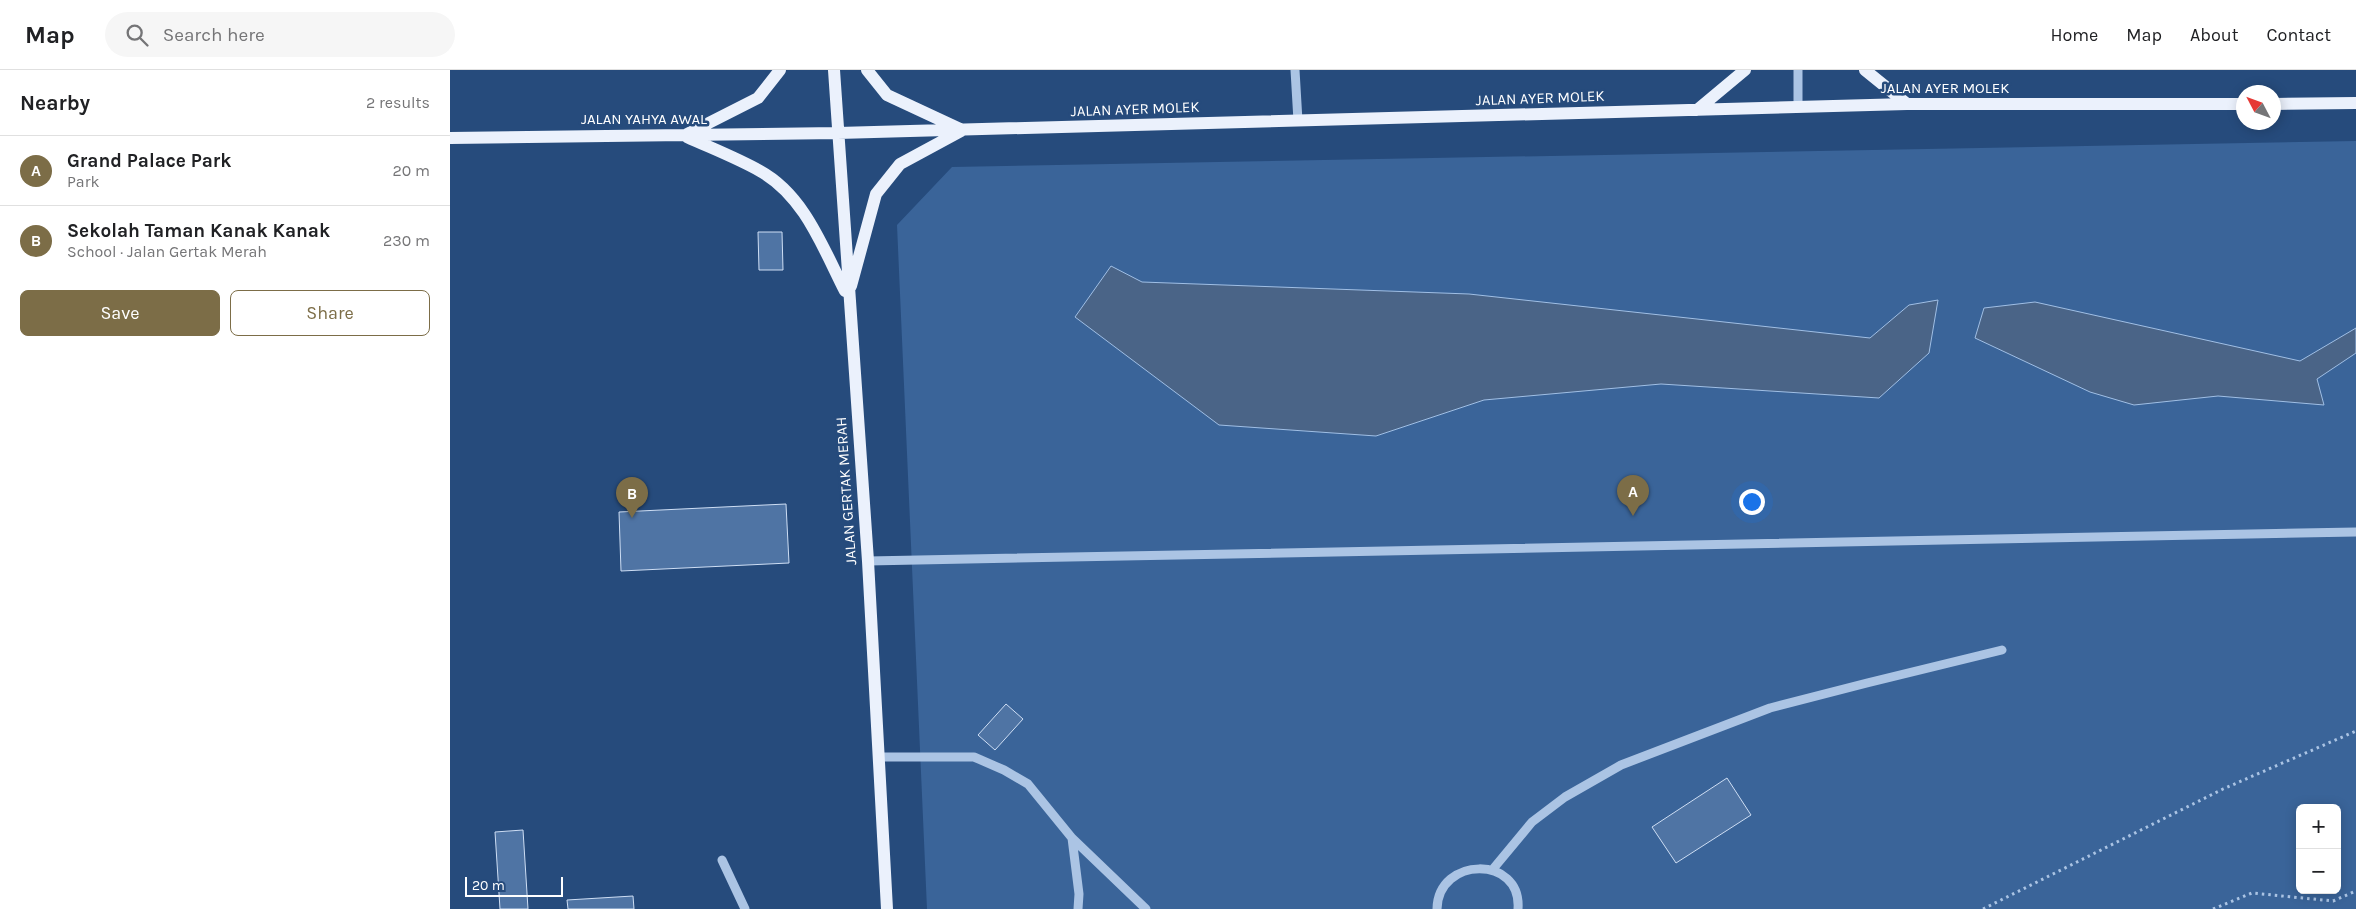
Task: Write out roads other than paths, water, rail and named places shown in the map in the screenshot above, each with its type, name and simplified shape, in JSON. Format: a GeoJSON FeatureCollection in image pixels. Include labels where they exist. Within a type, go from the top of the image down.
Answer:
{"type":"FeatureCollection","features":[{"type":"Feature","properties":{"kind":"main road"},"geometry":{"type":"LineString","coordinates":[[685,136],[758,98],[780,70]]}},
{"type":"Feature","properties":{"kind":"main road","name":"JALAN GERTAK MERAH"},"geometry":{"type":"LineString","coordinates":[[834,70],[848,296],[868,560],[887,909]]}},
{"type":"Feature","properties":{"kind":"main road"},"geometry":{"type":"LineString","coordinates":[[867,70],[888,95],[963,130]]}},
{"type":"Feature","properties":{"kind":"main road"},"geometry":{"type":"LineString","coordinates":[[1697,110],[1746,70]]}},
{"type":"Feature","properties":{"kind":"main road"},"geometry":{"type":"LineString","coordinates":[[1865,70],[1907,104]]}},
{"type":"Feature","properties":{"kind":"main road"},"geometry":{"type":"LineString","coordinates":[[2281,104],[2356,103]]}},
{"type":"Feature","properties":{"kind":"main road","name":"JALAN AYER MOLEK"},"geometry":{"type":"LineString","coordinates":[[838,133],[1907,104],[2236,104]]}},
{"type":"Feature","properties":{"kind":"main road"},"geometry":{"type":"LineString","coordinates":[[848,296],[876,194],[900,164],[963,130]]}},
{"type":"Feature","properties":{"kind":"main road","name":"JALAN YAHYA AWAL"},"geometry":{"type":"LineString","coordinates":[[450,138],[624,134],[685,136],[838,133]]}},
{"type":"Feature","properties":{"kind":"main road"},"geometry":{"type":"LineString","coordinates":[[685,136],[761,171],[784,190],[807,217],[848,296]]}},
{"type":"Feature","properties":{"kind":"street"},"geometry":{"type":"LineString","coordinates":[[1296,70],[1298,121]]}},
{"type":"Feature","properties":{"kind":"street"},"geometry":{"type":"LineString","coordinates":[[1798,70],[1798,107]]}},
{"type":"Feature","properties":{"kind":"street"},"geometry":{"type":"LineString","coordinates":[[868,560],[2356,532]]}},
{"type":"Feature","properties":{"kind":"street"},"geometry":{"type":"LineString","coordinates":[[1493,869],[1532,822],[1565,797],[1621,765],[1770,708],[1867,682],[2002,650]]}},
{"type":"Feature","properties":{"kind":"street"},"geometry":{"type":"LineString","coordinates":[[878,757],[974,757],[1004,770],[1028,784],[1072,838],[1146,909]]}},
{"type":"Feature","properties":{"kind":"street"},"geometry":{"type":"LineString","coordinates":[[1072,838],[1079,894],[1078,909]]}},
{"type":"Feature","properties":{"kind":"street"},"geometry":{"type":"LineString","coordinates":[[722,860],[745,909]]}},
{"type":"Feature","properties":{"kind":"street"},"geometry":{"type":"LineString","coordinates":[[1437,909],[1442,890],[1451,879],[1463,872],[1476,869],[1493,869],[1513,887],[1519,900],[1518,909]]}},
{"type":"Feature","properties":{"kind":"place","name":"Grand Palace Park"},"geometry":{"type":"Point","coordinates":[1633,516]}},
{"type":"Feature","properties":{"kind":"place","name":"Sekolah Taman Kanak Kanak"},"geometry":{"type":"Point","coordinates":[632,518]}}]}
